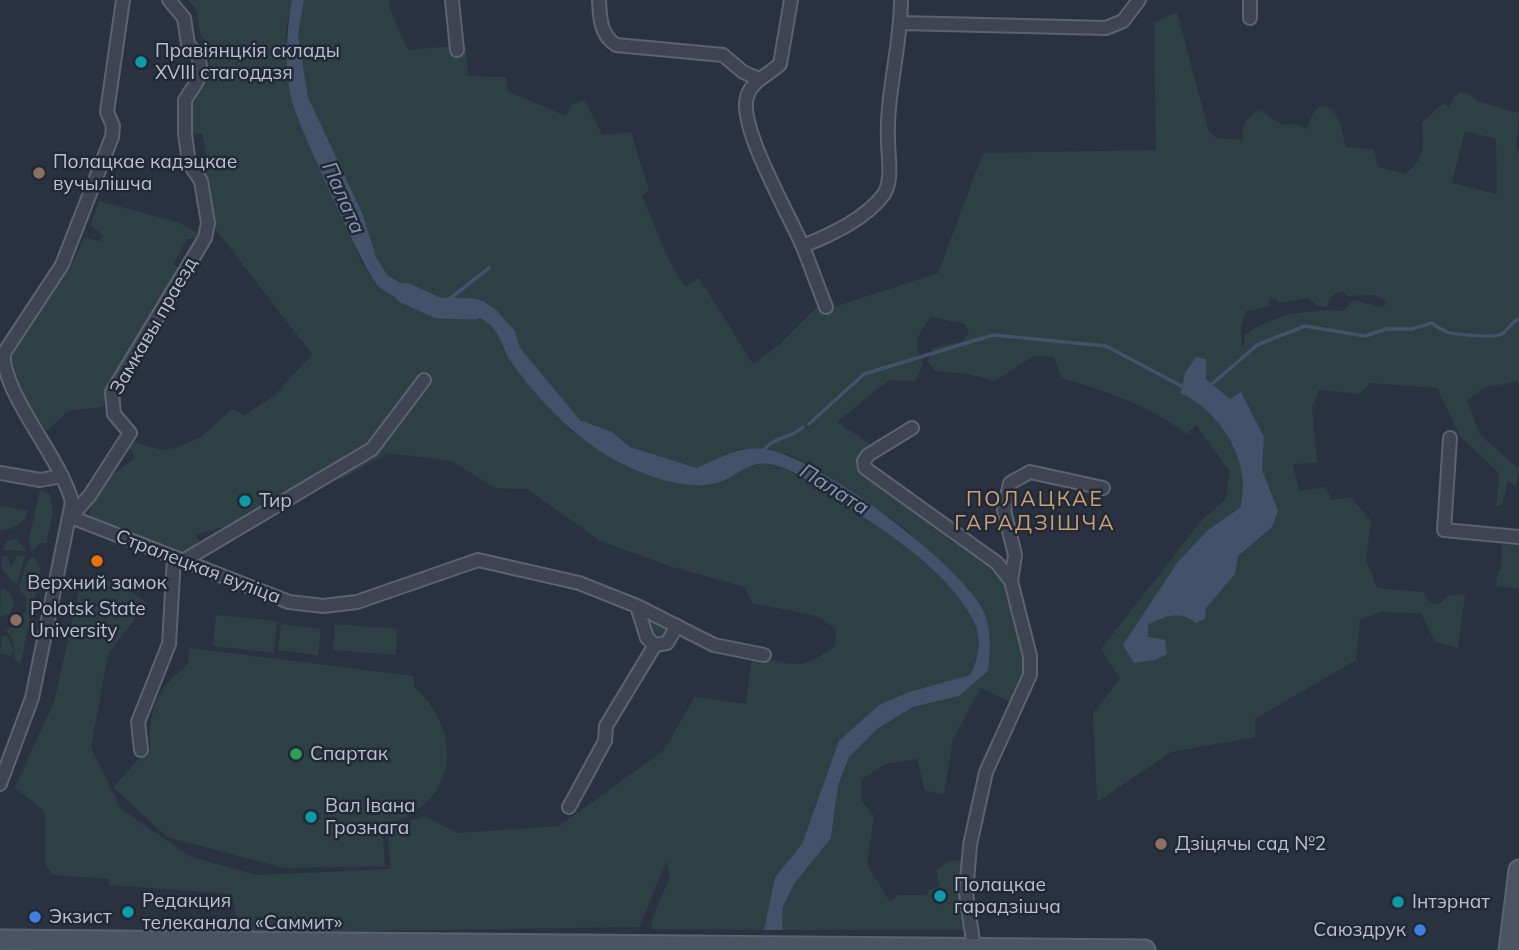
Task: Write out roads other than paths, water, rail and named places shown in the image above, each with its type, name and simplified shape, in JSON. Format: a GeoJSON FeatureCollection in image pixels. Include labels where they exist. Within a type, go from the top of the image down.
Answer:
{"type":"FeatureCollection","features":[{"type":"Feature","properties":{"kind":"main road"},"geometry":{"type":"LineString","coordinates":[[1509,950],[1519,870]]}},
{"type":"Feature","properties":{"kind":"main road"},"geometry":{"type":"LineString","coordinates":[[0,940],[156,946],[717,944],[1145,950]]}},
{"type":"Feature","properties":{"kind":"main road"},"geometry":{"type":"LineString","coordinates":[[8,950],[27,940]]}},
{"type":"Feature","properties":{"kind":"street"},"geometry":{"type":"LineString","coordinates":[[0,784],[32,698],[72,502],[62,476],[7,383],[2,363],[4,354],[65,257],[112,137],[113,126],[107,112],[122,0]]}},
{"type":"Feature","properties":{"kind":"street","name":"Замкавы праезд"},"geometry":{"type":"LineString","coordinates":[[71,517],[90,495],[130,433],[114,414],[112,392],[205,238],[208,223],[201,181],[189,163],[185,134],[185,100],[198,80],[201,68],[199,58],[188,44],[184,18],[169,0]]}},
{"type":"Feature","properties":{"kind":"street"},"geometry":{"type":"LineString","coordinates":[[452,0],[457,50]]}},
{"type":"Feature","properties":{"kind":"street"},"geometry":{"type":"LineString","coordinates":[[599,0],[600,22],[606,38],[617,45],[723,55],[743,72],[760,79]]}},
{"type":"Feature","properties":{"kind":"street"},"geometry":{"type":"LineString","coordinates":[[791,0],[784,55],[772,72],[760,79],[747,94],[744,110],[750,131],[803,246],[826,307]]}},
{"type":"Feature","properties":{"kind":"street"},"geometry":{"type":"LineString","coordinates":[[803,246],[836,232],[883,194],[888,184],[887,131],[901,23],[901,0]]}},
{"type":"Feature","properties":{"kind":"street"},"geometry":{"type":"LineString","coordinates":[[901,23],[1106,28],[1124,21],[1139,0]]}},
{"type":"Feature","properties":{"kind":"street"},"geometry":{"type":"LineString","coordinates":[[1250,0],[1250,18]]}},
{"type":"Feature","properties":{"kind":"street"},"geometry":{"type":"LineString","coordinates":[[141,750],[138,722],[169,644],[178,559],[372,449],[424,380]]}},
{"type":"Feature","properties":{"kind":"street"},"geometry":{"type":"LineString","coordinates":[[912,428],[868,455],[864,461],[865,468],[878,480],[997,563],[1011,581]]}},
{"type":"Feature","properties":{"kind":"street"},"geometry":{"type":"LineString","coordinates":[[1450,438],[1444,530],[1519,537]]}},
{"type":"Feature","properties":{"kind":"street"},"geometry":{"type":"LineString","coordinates":[[987,948],[966,893],[970,845],[986,772],[1030,674],[1030,656],[1011,581],[1015,555],[1004,510],[1010,483],[1030,472],[1102,488]]}},
{"type":"Feature","properties":{"kind":"street"},"geometry":{"type":"LineString","coordinates":[[0,473],[40,480],[62,476]]}},
{"type":"Feature","properties":{"kind":"street","name":"Стралецкая вуліца"},"geometry":{"type":"LineString","coordinates":[[71,517],[274,598],[323,606],[357,602],[478,560],[579,583],[637,606],[714,645],[764,655]]}},
{"type":"Feature","properties":{"kind":"street"},"geometry":{"type":"LineString","coordinates":[[637,606],[648,638],[655,645]]}},
{"type":"Feature","properties":{"kind":"street"},"geometry":{"type":"LineString","coordinates":[[569,807],[605,741],[606,726],[655,645],[667,643],[677,626]]}},
{"type":"Feature","properties":{"kind":"water"},"geometry":{"type":"Polygon","coordinates":[[[292,0],[304,0],[298,35],[308,97],[363,215],[376,257],[388,276],[430,298],[483,301],[496,310],[515,331],[520,348],[580,420],[612,432],[630,447],[697,468],[737,451],[763,449],[786,455],[816,470],[850,490],[918,541],[971,592],[984,612],[989,634],[988,671],[959,696],[913,707],[877,729],[849,757],[838,786],[831,838],[794,884],[783,907],[782,930],[764,930],[775,877],[802,844],[839,741],[879,705],[909,692],[970,675],[978,649],[974,622],[947,583],[909,549],[798,475],[776,465],[761,464],[749,466],[723,481],[687,485],[637,471],[594,447],[550,409],[513,365],[488,323],[462,311],[404,300],[379,287],[332,197],[291,98],[287,49],[292,0]]]}},
{"type":"Feature","properties":{"kind":"water"},"geometry":{"type":"Polygon","coordinates":[[[1196,357],[1206,359],[1206,379],[1230,399],[1241,392],[1264,437],[1262,470],[1278,511],[1272,527],[1238,556],[1235,574],[1206,608],[1205,619],[1196,623],[1184,617],[1172,616],[1148,625],[1148,637],[1165,640],[1167,654],[1155,660],[1134,663],[1123,645],[1177,563],[1208,530],[1241,507],[1242,474],[1229,438],[1203,407],[1181,393],[1185,373],[1196,357]]]}},
{"type":"Feature","properties":{"kind":"waterway"},"geometry":{"type":"LineString","coordinates":[[438,308],[489,268]]}},
{"type":"Feature","properties":{"kind":"waterway","name":"Палата"},"geometry":{"type":"LineString","coordinates":[[405,293],[438,308],[474,309]]}},
{"type":"Feature","properties":{"kind":"waterway"},"geometry":{"type":"LineString","coordinates":[[1211,385],[1257,345],[1305,326],[1365,336],[1386,329],[1412,329],[1432,323],[1451,333],[1492,336],[1502,334],[1519,319]]}},
{"type":"Feature","properties":{"kind":"waterway"},"geometry":{"type":"LineString","coordinates":[[809,424],[864,374],[993,335],[1106,346],[1185,388]]}},
{"type":"Feature","properties":{"kind":"waterway"},"geometry":{"type":"LineString","coordinates":[[762,453],[771,443],[803,427]]}},
{"type":"Feature","properties":{"kind":"place","name":"Правіянцкія склады XVIII стагоддзя"},"geometry":{"type":"Point","coordinates":[141,62]}},
{"type":"Feature","properties":{"kind":"place","name":"Полацкае кадэцкае вучылішча"},"geometry":{"type":"Point","coordinates":[39,173]}},
{"type":"Feature","properties":{"kind":"place","name":"Тир"},"geometry":{"type":"Point","coordinates":[245,501]}},
{"type":"Feature","properties":{"kind":"place","name":"Верхний замок"},"geometry":{"type":"Point","coordinates":[97,561]}},
{"type":"Feature","properties":{"kind":"place","name":"Polotsk State University"},"geometry":{"type":"Point","coordinates":[16,620]}},
{"type":"Feature","properties":{"kind":"place","name":"Спартак"},"geometry":{"type":"Point","coordinates":[296,754]}},
{"type":"Feature","properties":{"kind":"place","name":"Вал Івана Грознага"},"geometry":{"type":"Point","coordinates":[311,817]}},
{"type":"Feature","properties":{"kind":"place","name":"Дзіцячы сад №2"},"geometry":{"type":"Point","coordinates":[1161,844]}},
{"type":"Feature","properties":{"kind":"place","name":"Полацкае гарадзішча"},"geometry":{"type":"Point","coordinates":[940,896]}},
{"type":"Feature","properties":{"kind":"place","name":"Інтэрнат"},"geometry":{"type":"Point","coordinates":[1398,902]}},
{"type":"Feature","properties":{"kind":"place","name":"Редакция телеканала «Саммит»"},"geometry":{"type":"Point","coordinates":[128,912]}},
{"type":"Feature","properties":{"kind":"place","name":"Экзист"},"geometry":{"type":"Point","coordinates":[35,917]}},
{"type":"Feature","properties":{"kind":"place","name":"Саюздрук"},"geometry":{"type":"Point","coordinates":[1420,930]}},
{"type":"Feature","properties":{"kind":"district","name":"ПОЛАЦКАЕ ГАРАДЗІШЧА"},"geometry":{"type":"Point","coordinates":[1035,512]}}]}
